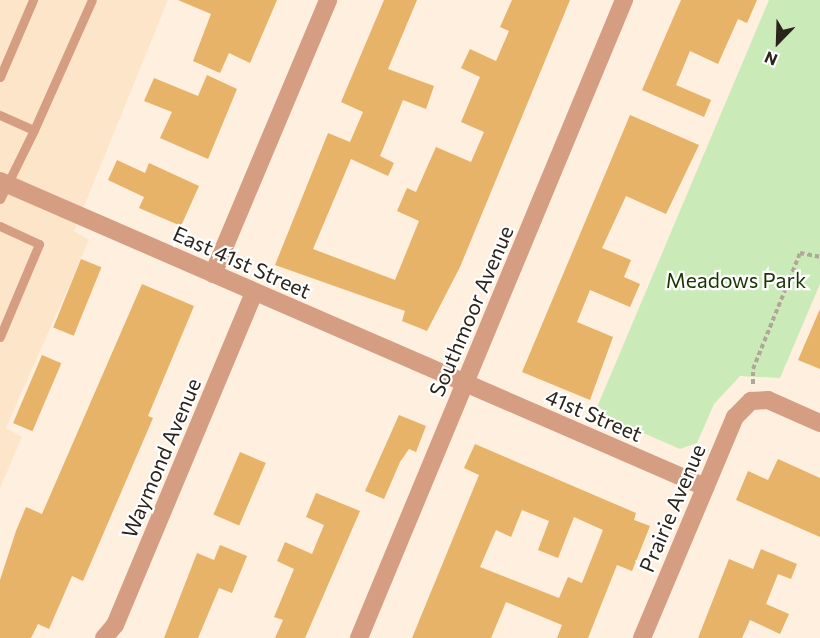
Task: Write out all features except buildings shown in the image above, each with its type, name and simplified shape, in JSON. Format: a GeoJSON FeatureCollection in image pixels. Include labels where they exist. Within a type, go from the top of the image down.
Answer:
{"type":"FeatureCollection","features":[{"type":"Feature","properties":{"kind":"street"},"geometry":{"type":"LineString","coordinates":[[213,274],[328,0]]}},
{"type":"Feature","properties":{"kind":"street","name":"Southmoor Avenue"},"geometry":{"type":"LineString","coordinates":[[359,638],[624,0]]}},
{"type":"Feature","properties":{"kind":"street","name":"East 41st Street"},"geometry":{"type":"LineString","coordinates":[[2,188],[213,274],[465,384]]}},
{"type":"Feature","properties":{"kind":"street","name":"Waymond Avenue"},"geometry":{"type":"LineString","coordinates":[[104,638],[116,625],[254,292]]}},
{"type":"Feature","properties":{"kind":"street","name":"41st Street"},"geometry":{"type":"LineString","coordinates":[[465,384],[705,487]]}},
{"type":"Feature","properties":{"kind":"street"},"geometry":{"type":"LineString","coordinates":[[752,401],[768,400],[820,423]]}},
{"type":"Feature","properties":{"kind":"street","name":"Prairie Avenue"},"geometry":{"type":"LineString","coordinates":[[642,638],[735,417],[752,401]]}},
{"type":"Feature","properties":{"kind":"lane"},"geometry":{"type":"LineString","coordinates":[[0,77],[33,0]]}},
{"type":"Feature","properties":{"kind":"lane"},"geometry":{"type":"LineString","coordinates":[[2,188],[34,130],[92,0]]}},
{"type":"Feature","properties":{"kind":"lane"},"geometry":{"type":"LineString","coordinates":[[0,115],[34,130]]}},
{"type":"Feature","properties":{"kind":"lane"},"geometry":{"type":"LineString","coordinates":[[0,225],[39,244],[0,337]]}},
{"type":"Feature","properties":{"kind":"path"},"geometry":{"type":"LineString","coordinates":[[752,401],[753,369],[800,253],[820,257]]}},
{"type":"Feature","properties":{"kind":"shaded area"},"geometry":{"type":"Polygon","coordinates":[[[0,0],[168,0],[74,231],[89,240],[6,428],[22,437],[0,488],[0,0]]]}},
{"type":"Feature","properties":{"kind":"green space","name":"Meadows Park"},"geometry":{"type":"Polygon","coordinates":[[[769,0],[820,0],[820,284],[780,378],[740,376],[714,404],[697,443],[680,449],[595,412],[769,0]]]}}]}
